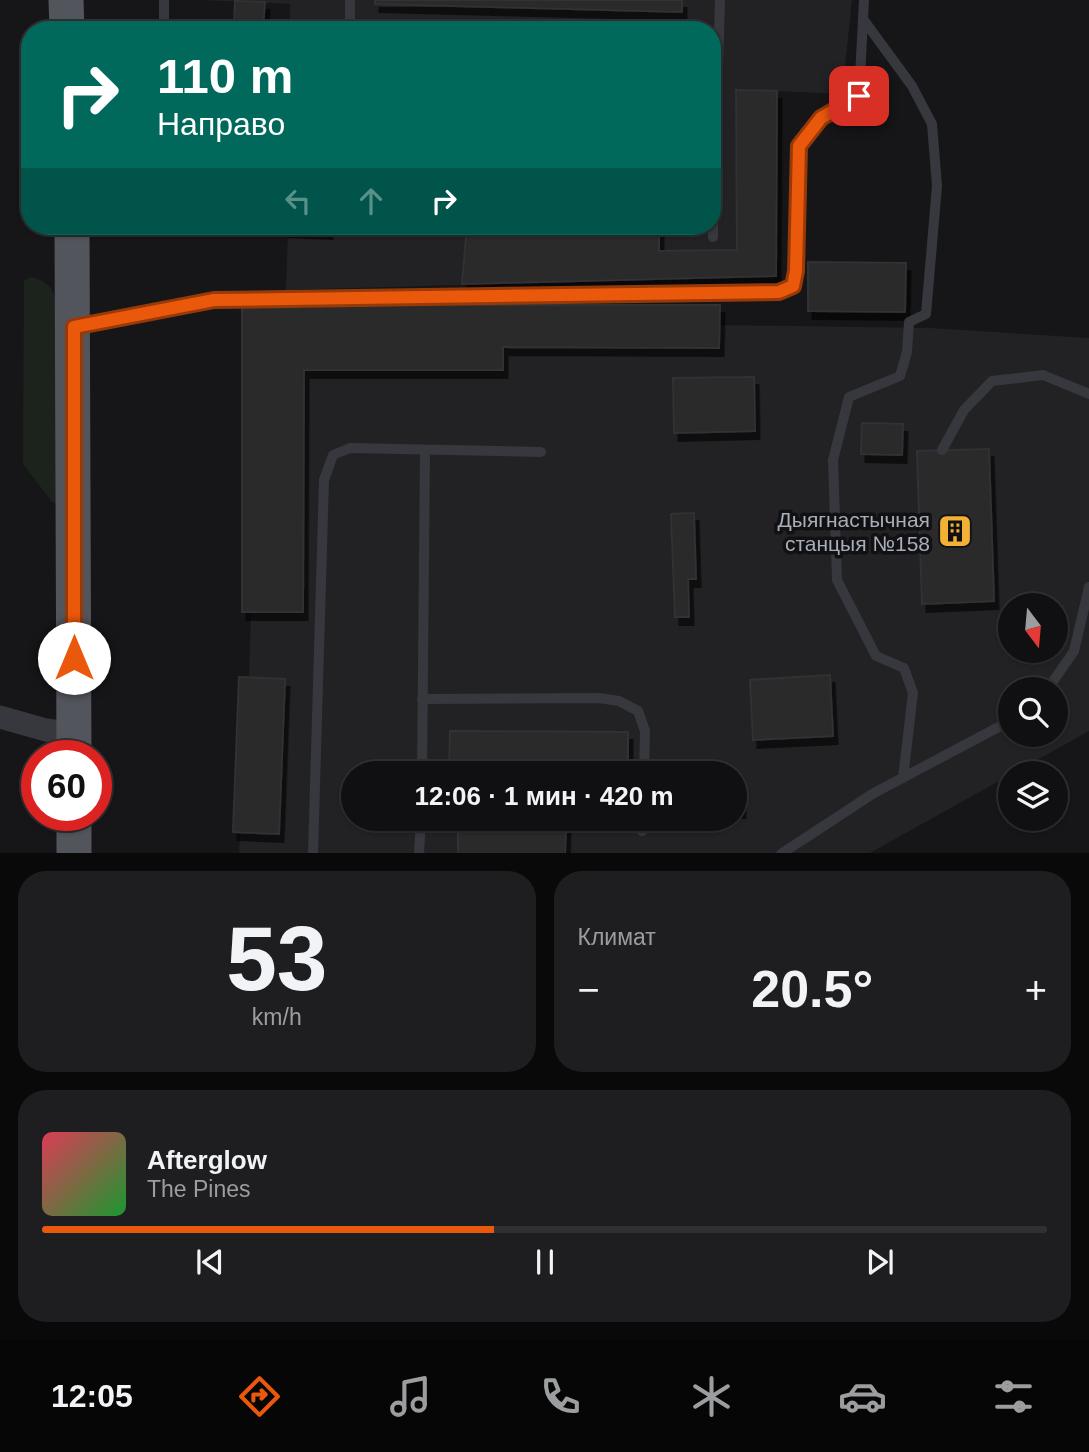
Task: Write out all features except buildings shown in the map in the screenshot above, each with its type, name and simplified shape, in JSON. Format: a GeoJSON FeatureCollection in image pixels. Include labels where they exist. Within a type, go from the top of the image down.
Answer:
{"type":"FeatureCollection","features":[{"type":"Feature","properties":{"kind":"main road"},"geometry":{"type":"LineString","coordinates":[[66,0],[67,21]]}},
{"type":"Feature","properties":{"kind":"main road"},"geometry":{"type":"LineString","coordinates":[[72,235],[74,740]]}},
{"type":"Feature","properties":{"kind":"main road"},"geometry":{"type":"LineString","coordinates":[[74,831],[74,853]]}},
{"type":"Feature","properties":{"kind":"street"},"geometry":{"type":"LineString","coordinates":[[0,718],[46,730],[65,740]]}},
{"type":"Feature","properties":{"kind":"lane"},"geometry":{"type":"LineString","coordinates":[[164,0],[164,21]]}},
{"type":"Feature","properties":{"kind":"lane"},"geometry":{"type":"LineString","coordinates":[[350,0],[350,21]]}},
{"type":"Feature","properties":{"kind":"lane"},"geometry":{"type":"LineString","coordinates":[[719,21],[720,0]]}},
{"type":"Feature","properties":{"kind":"lane"},"geometry":{"type":"LineString","coordinates":[[74,327],[214,300],[779,292],[793,286],[796,271],[799,146],[821,118],[859,96],[864,0]]}},
{"type":"Feature","properties":{"kind":"lane"},"geometry":{"type":"LineString","coordinates":[[863,19],[912,86],[932,124],[937,187],[926,314],[909,322],[907,352],[900,376],[849,397],[833,460],[837,580],[876,656],[904,668],[913,693],[903,778]]}},
{"type":"Feature","properties":{"kind":"lane"},"geometry":{"type":"LineString","coordinates":[[942,450],[964,410],[992,381],[1043,375],[1089,394]]}},
{"type":"Feature","properties":{"kind":"lane"},"geometry":{"type":"LineString","coordinates":[[313,853],[324,480],[333,455],[350,447],[541,452]]}},
{"type":"Feature","properties":{"kind":"lane"},"geometry":{"type":"LineString","coordinates":[[422,761],[425,450]]}},
{"type":"Feature","properties":{"kind":"lane"},"geometry":{"type":"LineString","coordinates":[[1056,677],[1074,650],[1089,587]]}},
{"type":"Feature","properties":{"kind":"lane"},"geometry":{"type":"LineString","coordinates":[[422,699],[599,698],[619,701],[638,711],[645,731],[644,761]]}},
{"type":"Feature","properties":{"kind":"lane"},"geometry":{"type":"LineString","coordinates":[[781,853],[903,778],[998,727]]}},
{"type":"Feature","properties":{"kind":"lane"},"geometry":{"type":"LineString","coordinates":[[419,853],[420,831]]}},
{"type":"Feature","properties":{"kind":"shaded area"},"geometry":{"type":"Polygon","coordinates":[[[203,0],[852,0],[842,94],[777,91],[776,276],[286,290],[288,235],[721,235],[721,21],[290,21],[290,4],[203,0]]]}},
{"type":"Feature","properties":{"kind":"shaded area"},"geometry":{"type":"Polygon","coordinates":[[[31,277],[49,286],[58,305],[58,503],[53,503],[23,464],[24,281],[31,277]]]}},
{"type":"Feature","properties":{"kind":"shaded area"},"geometry":{"type":"Polygon","coordinates":[[[719,325],[930,328],[1089,338],[1089,731],[1068,743],[1068,677],[998,677],[998,747],[1060,747],[1035,761],[998,761],[998,782],[870,853],[239,853],[240,833],[233,832],[239,677],[249,678],[251,613],[242,612],[242,369],[502,370],[503,347],[719,348],[719,325]]]}},
{"type":"Feature","properties":{"kind":"place","name":"Дыягнастычная станцыя №158"},"geometry":{"type":"Point","coordinates":[955,531]}},
{"type":"Feature","properties":{"kind":"route"},"geometry":{"type":"LineString","coordinates":[[74,658],[74,327],[214,300],[779,292],[793,286],[796,271],[799,146],[821,118],[859,96]]}}]}
